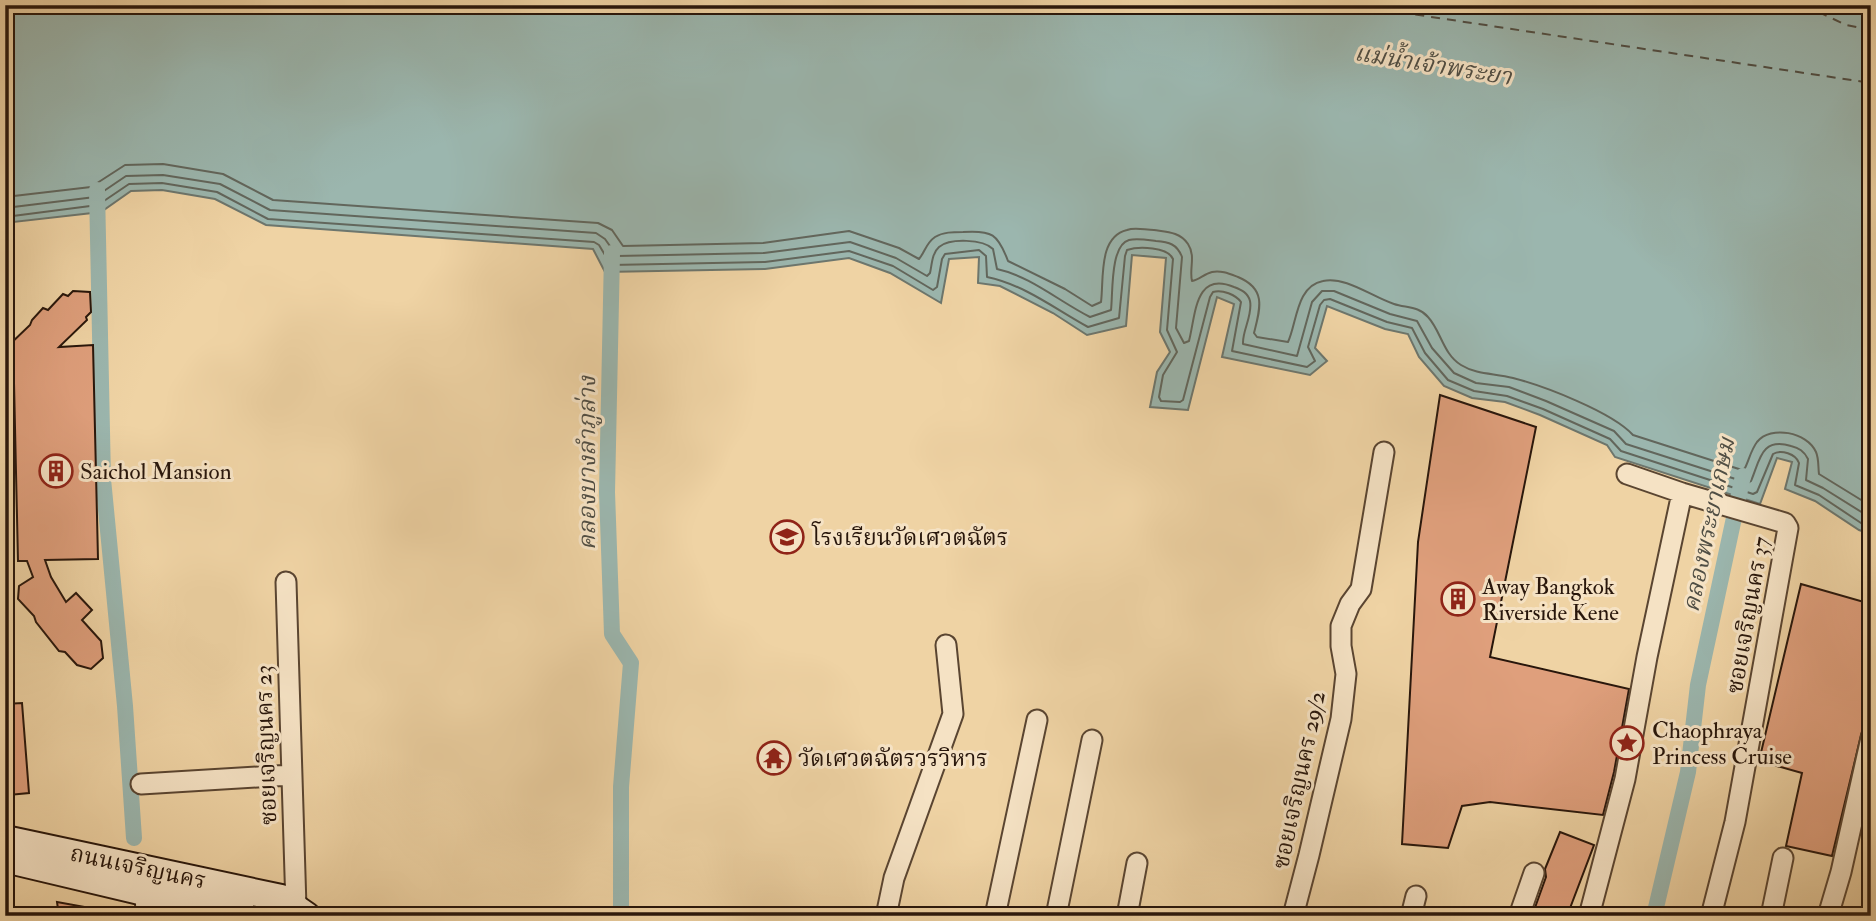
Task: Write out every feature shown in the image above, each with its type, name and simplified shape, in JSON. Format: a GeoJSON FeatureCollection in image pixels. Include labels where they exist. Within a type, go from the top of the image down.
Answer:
{"type":"FeatureCollection","features":[{"type":"Feature","properties":{"kind":"main road","name":"ถนนเจริญนคร"},"geometry":{"type":"LineString","coordinates":[[5,839],[281,898],[302,912]]}},
{"type":"Feature","properties":{"kind":"main road","name":"ถนนเจริญนคร"},"geometry":{"type":"LineString","coordinates":[[5,859],[145,903],[245,916]]}},
{"type":"Feature","properties":{"kind":"street","name":"ซอยเจริญนคร 29/2"},"geometry":{"type":"LineString","coordinates":[[1293,916],[1341,719],[1346,674],[1340,646],[1341,626],[1350,604],[1361,589],[1384,452]]}},
{"type":"Feature","properties":{"kind":"street"},"geometry":{"type":"LineString","coordinates":[[1589,916],[1625,779],[1647,657],[1682,493],[1627,474]]}},
{"type":"Feature","properties":{"kind":"street","name":"ซอยเจริญนคร 37"},"geometry":{"type":"LineString","coordinates":[[1682,493],[1785,523],[1788,528],[1735,822],[1711,916]]}},
{"type":"Feature","properties":{"kind":"street","name":"ซอยเจริญนคร 23"},"geometry":{"type":"LineString","coordinates":[[286,582],[291,775],[302,912]]}},
{"type":"Feature","properties":{"kind":"street"},"geometry":{"type":"LineString","coordinates":[[886,916],[894,878],[953,714],[946,645]]}},
{"type":"Feature","properties":{"kind":"street"},"geometry":{"type":"LineString","coordinates":[[995,916],[1037,720]]}},
{"type":"Feature","properties":{"kind":"street"},"geometry":{"type":"LineString","coordinates":[[1828,916],[1841,872],[1871,738]]}},
{"type":"Feature","properties":{"kind":"street"},"geometry":{"type":"LineString","coordinates":[[1056,916],[1092,740]]}},
{"type":"Feature","properties":{"kind":"street"},"geometry":{"type":"LineString","coordinates":[[141,784],[291,775]]}},
{"type":"Feature","properties":{"kind":"street"},"geometry":{"type":"LineString","coordinates":[[1771,916],[1783,858]]}},
{"type":"Feature","properties":{"kind":"street"},"geometry":{"type":"LineString","coordinates":[[1127,916],[1137,863]]}},
{"type":"Feature","properties":{"kind":"street"},"geometry":{"type":"LineString","coordinates":[[1520,916],[1534,873]]}},
{"type":"Feature","properties":{"kind":"street"},"geometry":{"type":"LineString","coordinates":[[1411,916],[1416,896]]}},
{"type":"Feature","properties":{"kind":"water","name":"แม่น้ำเจ้าพระยา"},"geometry":{"type":"Polygon","coordinates":[[[5,5],[1871,5],[1871,534],[1859,530],[1815,501],[1785,489],[1792,462],[1777,458],[1760,504],[1615,457],[1607,445],[1540,415],[1505,402],[1472,398],[1444,386],[1419,357],[1408,334],[1385,329],[1327,306],[1315,348],[1327,361],[1310,375],[1222,357],[1234,304],[1217,297],[1188,410],[1150,407],[1157,372],[1170,352],[1160,332],[1166,258],[1132,255],[1126,326],[1087,335],[1053,313],[1000,286],[978,283],[979,257],[949,259],[941,303],[890,273],[849,258],[765,269],[605,272],[593,249],[266,225],[215,199],[162,190],[131,191],[101,212],[5,223],[5,5]]]}},
{"type":"Feature","properties":{"kind":"building","name":"Saichol Mansion"},"geometry":{"type":"Polygon","coordinates":[[[73,291],[90,292],[91,312],[86,317],[87,320],[59,347],[93,345],[98,559],[45,560],[51,577],[66,602],[76,593],[92,610],[82,620],[101,641],[103,658],[91,669],[77,665],[65,652],[59,651],[18,599],[19,586],[33,577],[27,561],[18,561],[14,383],[5,380],[5,349],[43,308],[48,310],[63,294],[68,296],[73,291]]]}},
{"type":"Feature","properties":{"kind":"building","name":"Away Bangkok Riverside Kene"},"geometry":{"type":"Polygon","coordinates":[[[1440,395],[1536,427],[1490,657],[1629,689],[1603,815],[1490,802],[1462,806],[1448,848],[1402,844],[1418,542],[1440,395]]]}},
{"type":"Feature","properties":{"kind":"building"},"geometry":{"type":"Polygon","coordinates":[[[1801,584],[1871,604],[1871,694],[1832,856],[1786,846],[1802,773],[1759,761],[1801,584]]]}},
{"type":"Feature","properties":{"kind":"building"},"geometry":{"type":"Polygon","coordinates":[[[22,703],[29,793],[9,795],[5,704],[22,703]]]}},
{"type":"Feature","properties":{"kind":"building"},"geometry":{"type":"Polygon","coordinates":[[[1560,832],[1594,845],[1567,916],[1532,916],[1546,877],[1545,869],[1560,832]]]}},
{"type":"Feature","properties":{"kind":"building"},"geometry":{"type":"Polygon","coordinates":[[[57,902],[96,909],[96,916],[59,916],[57,902]]]}},
{"type":"Feature","properties":{"kind":"waterway"},"geometry":{"type":"LineString","coordinates":[[97,190],[103,479],[125,706],[134,838]]}},
{"type":"Feature","properties":{"kind":"waterway","name":"คลองบางลำภูล่าง"},"geometry":{"type":"LineString","coordinates":[[612,253],[607,492],[612,634],[631,663],[621,787],[621,916]]}},
{"type":"Feature","properties":{"kind":"waterway","name":"คลองพระยาเกษม"},"geometry":{"type":"LineString","coordinates":[[1654,916],[1688,772],[1698,685],[1743,476]]}},
{"type":"Feature","properties":{"kind":"ferry route"},"geometry":{"type":"LineString","coordinates":[[1352,5],[1871,83]]}},
{"type":"Feature","properties":{"kind":"ferry route"},"geometry":{"type":"LineString","coordinates":[[1804,5],[1846,25],[1871,30]]}},
{"type":"Feature","properties":{"kind":"place","name":"Saichol Mansion"},"geometry":{"type":"Point","coordinates":[56,471]}},
{"type":"Feature","properties":{"kind":"place","name":"โรงเรียนวัดเศวตฉัตร"},"geometry":{"type":"Point","coordinates":[787,537]}},
{"type":"Feature","properties":{"kind":"place","name":"Away Bangkok Riverside Kene"},"geometry":{"type":"Point","coordinates":[1458,599]}},
{"type":"Feature","properties":{"kind":"place","name":"Chaophraya Princess Cruise"},"geometry":{"type":"Point","coordinates":[1627,743]}},
{"type":"Feature","properties":{"kind":"place","name":"วัดเศวตฉัตรวรวิหาร"},"geometry":{"type":"Point","coordinates":[774,758]}}]}
